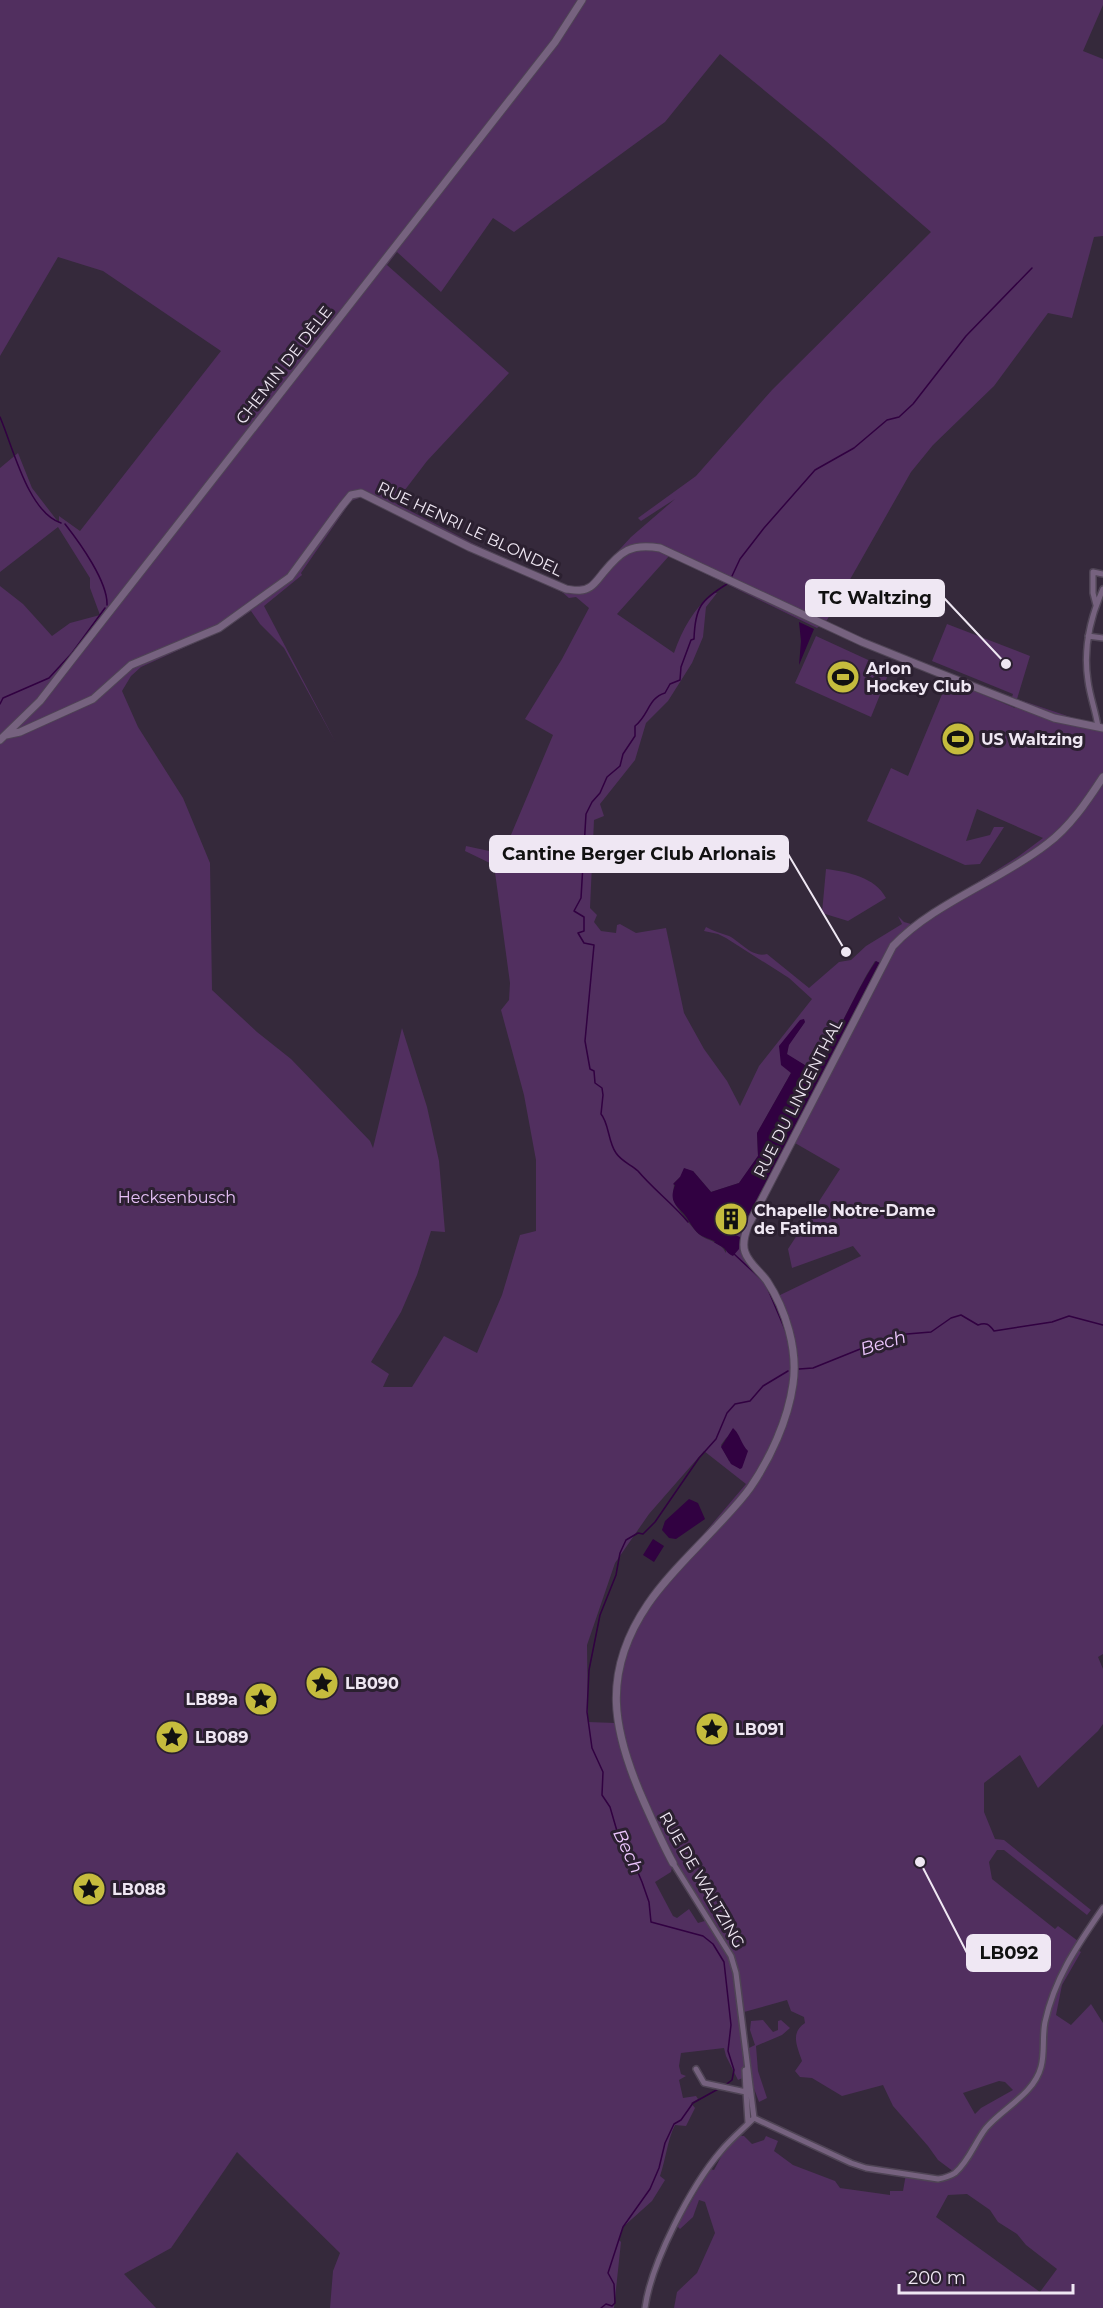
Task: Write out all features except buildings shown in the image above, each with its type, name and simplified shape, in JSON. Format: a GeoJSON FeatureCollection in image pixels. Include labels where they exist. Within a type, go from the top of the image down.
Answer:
{"type":"FeatureCollection","features":[{"type":"Feature","properties":{"kind":"street","name":"CHEMIN DE DÈLE"},"geometry":{"type":"LineString","coordinates":[[3,737],[40,701],[66,668],[555,42],[582,0]]}},
{"type":"Feature","properties":{"kind":"street","name":"RUE HENRI LE BLONDEL"},"geometry":{"type":"LineString","coordinates":[[3,737],[20,732],[93,699],[131,665],[219,628],[290,577],[351,495],[361,494],[469,547],[566,589],[590,588],[621,553],[630,548],[637,546],[660,548],[862,642],[1054,718],[1101,728]]}},
{"type":"Feature","properties":{"kind":"street"},"geometry":{"type":"LineString","coordinates":[[1096,605],[1093,592],[1093,572],[1103,574]]}},
{"type":"Feature","properties":{"kind":"street"},"geometry":{"type":"LineString","coordinates":[[1101,728],[1086,665],[1088,636],[1096,605],[1103,589]]}},
{"type":"Feature","properties":{"kind":"street"},"geometry":{"type":"LineString","coordinates":[[1088,636],[1103,638]]}},
{"type":"Feature","properties":{"kind":"street","name":"RUE DU LINGENTHAL"},"geometry":{"type":"LineString","coordinates":[[618,1723],[615,1696],[618,1673],[636,1625],[656,1594],[750,1488],[778,1435],[793,1382],[792,1338],[776,1297],[766,1280],[748,1261],[744,1251],[745,1234],[855,1016],[896,942],[914,927],[1048,844],[1068,824],[1103,777]]}},
{"type":"Feature","properties":{"kind":"street","name":"RUE DE WALTZING"},"geometry":{"type":"LineString","coordinates":[[618,1723],[632,1775],[663,1845],[731,1956],[736,1973],[754,2118]]}},
{"type":"Feature","properties":{"kind":"street"},"geometry":{"type":"LineString","coordinates":[[645,2308],[650,2282],[659,2257],[695,2189],[719,2152],[754,2118],[866,2168],[938,2179],[955,2173],[965,2162],[986,2129],[1034,2081],[1041,2067],[1043,2031],[1048,2005],[1064,1966],[1103,1908]]}},
{"type":"Feature","properties":{"kind":"street"},"geometry":{"type":"LineString","coordinates":[[746,2055],[744,2058],[748,2123]]}},
{"type":"Feature","properties":{"kind":"street"},"geometry":{"type":"LineString","coordinates":[[696,2069],[704,2083],[746,2092]]}},
{"type":"Feature","properties":{"kind":"green space","name":"Hecksenbusch"},"geometry":{"type":"Polygon","coordinates":[[[0,0],[1103,0],[1103,5],[1083,51],[1103,59],[1103,236],[1094,237],[1072,318],[1048,313],[994,386],[933,445],[911,472],[827,620],[817,628],[669,556],[617,614],[674,653],[694,613],[706,599],[713,593],[717,593],[706,607],[703,637],[692,663],[668,701],[646,723],[635,760],[600,804],[604,816],[594,820],[590,908],[597,915],[594,922],[601,931],[616,933],[617,925],[620,924],[636,933],[666,928],[684,1013],[740,1106],[759,1066],[812,999],[789,978],[726,938],[704,931],[706,927],[729,936],[756,954],[767,954],[809,988],[839,962],[851,960],[866,946],[902,924],[898,916],[904,922],[911,924],[1019,856],[1043,838],[977,809],[966,841],[990,835],[994,827],[1004,827],[980,864],[965,865],[867,821],[891,768],[908,776],[948,680],[1015,708],[1017,699],[1103,728],[1103,1654],[1098,1657],[1103,1669],[1103,1724],[1038,1788],[1020,1755],[984,1783],[984,1812],[995,1839],[1004,1840],[1091,1910],[1087,1915],[1004,1850],[997,1850],[989,1862],[992,1879],[1055,1929],[1058,1926],[1078,1941],[1103,1904],[1103,1915],[1100,1914],[1076,1949],[1081,1952],[1062,1985],[1056,2015],[1071,2025],[1091,2004],[1103,2023],[1103,2308],[674,2308],[677,2292],[697,2273],[715,2233],[705,2202],[699,2200],[693,2217],[680,2229],[677,2226],[710,2169],[714,2170],[723,2153],[738,2136],[744,2136],[752,2144],[764,2140],[766,2136],[778,2141],[774,2151],[793,2165],[835,2181],[840,2188],[890,2195],[890,2191],[903,2191],[906,2174],[938,2179],[954,2172],[938,2160],[893,2106],[883,2085],[842,2096],[812,2078],[800,2077],[795,2071],[802,2061],[796,2035],[805,2023],[804,2017],[791,2011],[787,2000],[744,2012],[746,2053],[755,2045],[750,2030],[751,2021],[763,2020],[773,2032],[778,2030],[778,2021],[781,2020],[790,2028],[782,2035],[756,2046],[758,2071],[767,2098],[759,2102],[749,2075],[738,2080],[724,2048],[681,2053],[679,2066],[681,2074],[686,2076],[679,2080],[683,2098],[696,2096],[698,2099],[691,2103],[695,2108],[686,2126],[675,2125],[672,2131],[660,2176],[665,2180],[652,2201],[623,2227],[619,2240],[621,2242],[614,2308],[330,2308],[333,2271],[340,2253],[237,2152],[171,2248],[124,2274],[156,2308],[0,2308],[0,586],[23,604],[52,636],[70,623],[100,615],[90,588],[90,578],[58,527],[0,572],[0,468],[18,453],[32,488],[59,523],[59,516],[80,531],[221,351],[103,271],[58,257],[0,356],[0,0]],[[720,54],[665,122],[514,232],[493,218],[441,292],[397,252],[387,265],[509,373],[427,461],[395,503],[472,543],[566,587],[587,585],[631,537],[675,499],[641,521],[638,518],[696,476],[772,390],[931,232],[826,141],[720,54]],[[359,498],[351,501],[301,573],[302,575],[264,606],[336,743],[284,648],[260,624],[251,611],[221,631],[141,667],[131,676],[122,691],[138,727],[183,798],[210,863],[212,990],[257,1032],[291,1059],[370,1141],[373,1148],[402,1028],[427,1107],[439,1161],[445,1232],[431,1231],[417,1275],[401,1312],[371,1362],[389,1374],[383,1387],[412,1387],[444,1336],[477,1353],[502,1295],[520,1235],[536,1231],[536,1160],[524,1095],[501,1010],[509,1000],[510,983],[494,865],[465,851],[466,846],[503,854],[553,735],[525,719],[562,659],[589,608],[576,597],[569,598],[562,592],[468,549],[370,499],[359,498]],[[875,961],[814,1067],[808,1067],[787,1055],[788,1045],[805,1022],[780,1046],[791,1073],[757,1133],[758,1156],[739,1183],[711,1192],[693,1171],[680,1177],[674,1183],[673,1199],[681,1213],[700,1235],[718,1244],[726,1253],[728,1232],[722,1212],[729,1211],[857,1004],[879,963],[875,961]],[[795,1143],[750,1228],[744,1251],[776,1297],[861,1256],[853,1246],[792,1268],[788,1249],[840,1169],[795,1143]],[[736,1431],[726,1438],[721,1445],[729,1461],[741,1445],[736,1431]],[[704,1451],[649,1514],[615,1563],[587,1645],[588,1722],[615,1723],[613,1690],[615,1674],[619,1658],[639,1613],[647,1599],[647,1605],[667,1577],[746,1484],[704,1451]],[[673,1864],[671,1872],[655,1882],[673,1916],[677,1918],[689,1909],[698,1923],[708,1920],[673,1864]],[[999,2081],[963,2093],[975,2114],[981,2108],[1013,2090],[1005,2082],[999,2081]],[[967,2194],[948,2195],[936,2217],[1040,2292],[1057,2269],[1026,2245],[1017,2234],[998,2222],[990,2210],[967,2194]]]}},
{"type":"Feature","properties":{"kind":"green space"},"geometry":{"type":"Polygon","coordinates":[[[947,624],[1030,656],[1017,699],[1012,697],[1013,694],[932,661],[947,624]]]}},
{"type":"Feature","properties":{"kind":"green space","name":"Arlon Hockey Club"},"geometry":{"type":"Polygon","coordinates":[[[816,636],[890,670],[871,717],[795,683],[816,636]]]}},
{"type":"Feature","properties":{"kind":"green space"},"geometry":{"type":"Polygon","coordinates":[[[826,869],[868,880],[886,898],[848,921],[822,913],[826,869]]]}},
{"type":"Feature","properties":{"kind":"shaded area"},"geometry":{"type":"Polygon","coordinates":[[[799,622],[814,629],[799,665],[801,641],[799,622]]]}},
{"type":"Feature","properties":{"kind":"shaded area"},"geometry":{"type":"Polygon","coordinates":[[[876,961],[880,963],[747,1222],[735,1222],[730,1211],[722,1212],[728,1232],[740,1237],[739,1249],[733,1256],[718,1243],[702,1236],[694,1229],[674,1202],[675,1185],[673,1184],[680,1177],[684,1168],[693,1171],[711,1192],[739,1183],[758,1156],[757,1133],[791,1073],[781,1065],[779,1046],[800,1020],[804,1019],[805,1022],[789,1045],[787,1054],[808,1067],[815,1067],[876,961]]]}},
{"type":"Feature","properties":{"kind":"shaded area"},"geometry":{"type":"Polygon","coordinates":[[[733,1428],[748,1451],[740,1469],[731,1464],[721,1447],[733,1428]]]}},
{"type":"Feature","properties":{"kind":"shaded area"},"geometry":{"type":"Polygon","coordinates":[[[689,1499],[698,1503],[705,1519],[676,1539],[669,1538],[662,1530],[665,1521],[689,1499]]]}},
{"type":"Feature","properties":{"kind":"shaded area"},"geometry":{"type":"Polygon","coordinates":[[[653,1539],[664,1546],[654,1562],[643,1555],[653,1539]]]}},
{"type":"Feature","properties":{"kind":"waterway"},"geometry":{"type":"LineString","coordinates":[[732,576],[740,559],[764,528],[815,470],[854,448],[887,420],[899,417],[913,404],[966,336],[1032,268]]}},
{"type":"Feature","properties":{"kind":"waterway"},"geometry":{"type":"LineString","coordinates":[[0,417],[16,461],[31,493],[49,517],[61,523]]}},
{"type":"Feature","properties":{"kind":"waterway"},"geometry":{"type":"LineString","coordinates":[[65,524],[98,574],[107,605]]}},
{"type":"Feature","properties":{"kind":"waterway"},"geometry":{"type":"LineString","coordinates":[[688,1222],[638,1171],[618,1156],[611,1144],[606,1122],[601,1114],[602,1088],[595,1083],[594,1071],[590,1069],[585,1041],[594,945],[584,943],[578,933],[584,931],[584,917],[574,911],[581,898],[586,814],[600,793],[607,777],[620,766],[623,754],[635,736],[635,726],[655,699],[665,693],[670,684],[680,680],[681,667],[691,640],[694,639],[696,619],[701,606],[705,600],[727,584]]}},
{"type":"Feature","properties":{"kind":"waterway"},"geometry":{"type":"LineString","coordinates":[[0,704],[3,698],[49,678],[72,653],[105,608]]}},
{"type":"Feature","properties":{"kind":"waterway"},"geometry":{"type":"LineString","coordinates":[[715,1242],[724,1247]]}},
{"type":"Feature","properties":{"kind":"waterway"},"geometry":{"type":"LineString","coordinates":[[733,1253],[762,1280]]}},
{"type":"Feature","properties":{"kind":"waterway"},"geometry":{"type":"LineString","coordinates":[[767,1287],[786,1332]]}},
{"type":"Feature","properties":{"kind":"waterway","name":"Bech"},"geometry":{"type":"LineString","coordinates":[[799,1369],[813,1368],[895,1335],[931,1332],[951,1318],[961,1315],[978,1325],[987,1324],[994,1331],[1052,1322],[1069,1316],[1103,1325]]}},
{"type":"Feature","properties":{"kind":"waterway","name":"Bech"},"geometry":{"type":"LineString","coordinates":[[724,2086],[732,2080],[734,2070],[728,2051],[731,2025],[724,1962],[713,1944],[703,1936],[651,1922],[649,1902],[642,1882],[628,1849],[619,1838],[610,1807],[602,1795],[603,1772],[592,1748],[587,1712],[589,1670],[600,1615],[616,1575],[620,1553],[626,1540],[638,1533],[643,1534],[655,1522],[699,1458],[716,1439],[727,1413],[735,1404],[750,1401],[763,1386],[788,1371]]}},
{"type":"Feature","properties":{"kind":"waterway","name":"Bech"},"geometry":{"type":"LineString","coordinates":[[601,2308],[606,2304],[612,2306],[615,2303],[614,2284],[608,2273],[623,2227],[650,2189],[659,2168],[665,2143],[674,2124],[681,2120],[693,2103],[720,2088]]}},
{"type":"Feature","properties":{"kind":"place","name":"TC Waltzing"},"geometry":{"type":"Point","coordinates":[1006,664]}},
{"type":"Feature","properties":{"kind":"place","name":"Arlon Hockey Club"},"geometry":{"type":"Point","coordinates":[843,677]}},
{"type":"Feature","properties":{"kind":"place","name":"US Waltzing"},"geometry":{"type":"Point","coordinates":[958,739]}},
{"type":"Feature","properties":{"kind":"place","name":"Cantine Berger Club Arlonais"},"geometry":{"type":"Point","coordinates":[846,952]}},
{"type":"Feature","properties":{"kind":"place","name":"Chapelle Notre-Dame de Fatima"},"geometry":{"type":"Point","coordinates":[731,1219]}},
{"type":"Feature","properties":{"kind":"place","name":"LB090"},"geometry":{"type":"Point","coordinates":[322,1683]}},
{"type":"Feature","properties":{"kind":"place","name":"LB89a"},"geometry":{"type":"Point","coordinates":[261,1699]}},
{"type":"Feature","properties":{"kind":"place","name":"LB091"},"geometry":{"type":"Point","coordinates":[712,1729]}},
{"type":"Feature","properties":{"kind":"place","name":"LB089"},"geometry":{"type":"Point","coordinates":[172,1737]}},
{"type":"Feature","properties":{"kind":"place","name":"LB092"},"geometry":{"type":"Point","coordinates":[920,1862]}},
{"type":"Feature","properties":{"kind":"place","name":"LB088"},"geometry":{"type":"Point","coordinates":[89,1889]}}]}
